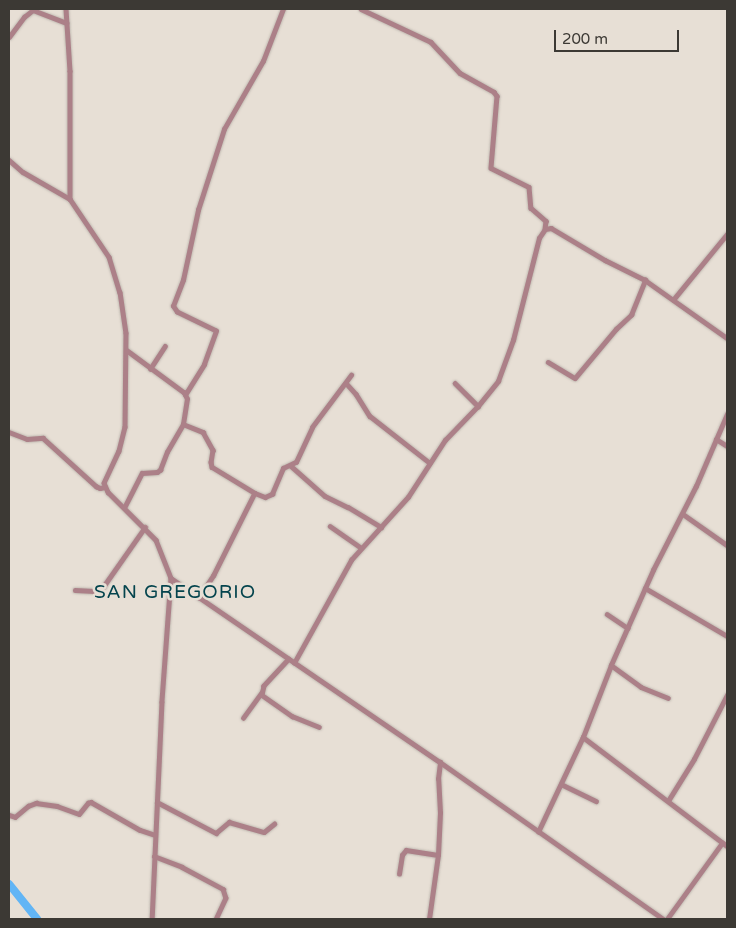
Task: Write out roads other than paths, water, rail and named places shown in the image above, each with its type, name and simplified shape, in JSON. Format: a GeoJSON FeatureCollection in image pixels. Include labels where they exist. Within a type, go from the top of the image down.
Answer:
{"type":"FeatureCollection","features":[{"type":"Feature","properties":{"kind":"street"},"geometry":{"type":"LineString","coordinates":[[66,9],[70,71],[70,199]]}},
{"type":"Feature","properties":{"kind":"street"},"geometry":{"type":"LineString","coordinates":[[185,394],[204,364],[216,331],[177,312],[173,306],[183,280],[196,215],[224,129],[263,61],[283,9]]}},
{"type":"Feature","properties":{"kind":"street"},"geometry":{"type":"LineString","coordinates":[[243,718],[262,692],[292,661],[336,584],[361,548],[414,490],[445,440],[478,406],[498,381],[508,358],[539,238],[545,229],[546,221],[531,208],[529,187],[491,168],[497,96],[494,92],[460,73],[431,42],[361,9]]}},
{"type":"Feature","properties":{"kind":"street"},"geometry":{"type":"LineString","coordinates":[[9,38],[24,17],[33,10],[67,23]]}},
{"type":"Feature","properties":{"kind":"street"},"geometry":{"type":"LineString","coordinates":[[9,160],[23,172],[70,199],[111,263],[123,307],[126,351],[125,427],[119,451],[104,480],[105,487],[145,527],[159,545],[171,578],[162,694],[152,919]]}},
{"type":"Feature","properties":{"kind":"street"},"geometry":{"type":"LineString","coordinates":[[545,229],[552,228],[605,260],[645,280],[727,338]]}},
{"type":"Feature","properties":{"kind":"street"},"geometry":{"type":"LineString","coordinates":[[673,300],[727,234]]}},
{"type":"Feature","properties":{"kind":"street"},"geometry":{"type":"LineString","coordinates":[[548,362],[575,378],[616,329],[631,315],[645,280]]}},
{"type":"Feature","properties":{"kind":"street"},"geometry":{"type":"LineString","coordinates":[[150,369],[166,346]]}},
{"type":"Feature","properties":{"kind":"street"},"geometry":{"type":"LineString","coordinates":[[124,508],[142,473],[160,470],[167,452],[183,424],[187,399],[185,394],[126,351]]}},
{"type":"Feature","properties":{"kind":"street"},"geometry":{"type":"LineString","coordinates":[[183,424],[203,432],[213,450],[211,465],[255,493],[265,497],[270,496],[284,468],[291,466],[299,456],[312,427],[351,375]]}},
{"type":"Feature","properties":{"kind":"street"},"geometry":{"type":"LineString","coordinates":[[346,383],[356,394],[370,416],[430,463]]}},
{"type":"Feature","properties":{"kind":"street"},"geometry":{"type":"LineString","coordinates":[[455,383],[478,406]]}},
{"type":"Feature","properties":{"kind":"street"},"geometry":{"type":"LineString","coordinates":[[538,832],[583,737],[645,588],[683,514],[727,414]]}},
{"type":"Feature","properties":{"kind":"street"},"geometry":{"type":"LineString","coordinates":[[9,432],[27,439],[43,438],[96,486],[100,488],[105,487]]}},
{"type":"Feature","properties":{"kind":"street"},"geometry":{"type":"LineString","coordinates":[[716,439],[727,446]]}},
{"type":"Feature","properties":{"kind":"street"},"geometry":{"type":"LineString","coordinates":[[291,466],[325,496],[348,507],[381,527]]}},
{"type":"Feature","properties":{"kind":"street"},"geometry":{"type":"LineString","coordinates":[[199,598],[214,575],[255,493]]}},
{"type":"Feature","properties":{"kind":"street"},"geometry":{"type":"LineString","coordinates":[[683,514],[727,545]]}},
{"type":"Feature","properties":{"kind":"street"},"geometry":{"type":"LineString","coordinates":[[330,526],[361,548]]}},
{"type":"Feature","properties":{"kind":"street"},"geometry":{"type":"LineString","coordinates":[[75,590],[94,591],[103,586],[145,527]]}},
{"type":"Feature","properties":{"kind":"street"},"geometry":{"type":"LineString","coordinates":[[171,578],[440,762],[663,919]]}},
{"type":"Feature","properties":{"kind":"street"},"geometry":{"type":"LineString","coordinates":[[645,588],[727,636]]}},
{"type":"Feature","properties":{"kind":"street"},"geometry":{"type":"LineString","coordinates":[[607,614],[628,628]]}},
{"type":"Feature","properties":{"kind":"street"},"geometry":{"type":"LineString","coordinates":[[612,665],[641,687],[668,698]]}},
{"type":"Feature","properties":{"kind":"street"},"geometry":{"type":"LineString","coordinates":[[262,692],[264,698],[292,716],[319,727]]}},
{"type":"Feature","properties":{"kind":"street"},"geometry":{"type":"LineString","coordinates":[[668,801],[694,759],[727,695]]}},
{"type":"Feature","properties":{"kind":"street"},"geometry":{"type":"LineString","coordinates":[[583,737],[727,846]]}},
{"type":"Feature","properties":{"kind":"street"},"geometry":{"type":"LineString","coordinates":[[430,919],[438,855],[440,813],[438,779],[440,762]]}},
{"type":"Feature","properties":{"kind":"street"},"geometry":{"type":"LineString","coordinates":[[561,784],[596,801]]}},
{"type":"Feature","properties":{"kind":"street"},"geometry":{"type":"LineString","coordinates":[[9,815],[15,817],[28,806],[36,803],[57,806],[77,814],[91,802],[140,830],[155,835]]}},
{"type":"Feature","properties":{"kind":"street"},"geometry":{"type":"LineString","coordinates":[[157,802],[216,833],[229,822],[262,832],[268,830],[274,824]]}},
{"type":"Feature","properties":{"kind":"street"},"geometry":{"type":"LineString","coordinates":[[667,919],[722,843]]}},
{"type":"Feature","properties":{"kind":"street"},"geometry":{"type":"LineString","coordinates":[[399,874],[402,855],[406,850],[438,855]]}},
{"type":"Feature","properties":{"kind":"street"},"geometry":{"type":"LineString","coordinates":[[154,856],[182,867],[223,889],[226,898],[216,919]]}},
{"type":"Feature","properties":{"kind":"waterway"},"geometry":{"type":"LineString","coordinates":[[9,884],[37,919]]}},
{"type":"Feature","properties":{"kind":"district","name":"SAN GREGORIO"},"geometry":{"type":"Point","coordinates":[175,593]}}]}
